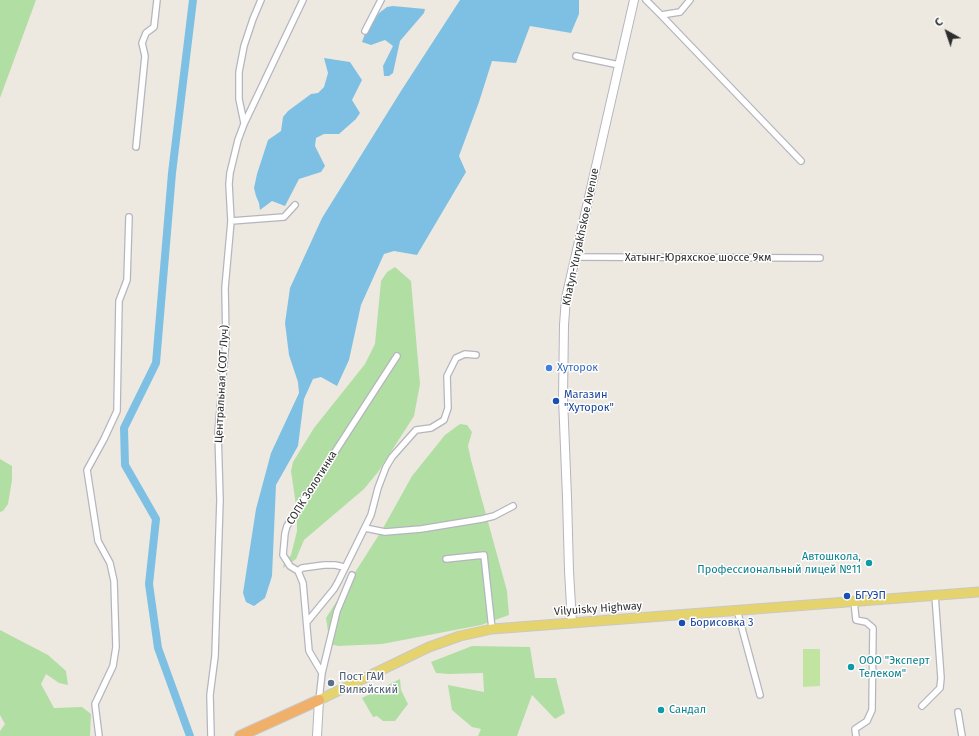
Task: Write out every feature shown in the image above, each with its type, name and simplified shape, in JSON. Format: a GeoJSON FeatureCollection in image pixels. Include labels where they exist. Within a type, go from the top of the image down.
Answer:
{"type":"FeatureCollection","features":[{"type":"Feature","properties":{"kind":"highway","name":"Vilyuisky Highway"},"geometry":{"type":"LineString","coordinates":[[240,736],[319,700]]}},
{"type":"Feature","properties":{"kind":"main road","name":"Khatyn-Yuryakhskoe Avenue"},"geometry":{"type":"LineString","coordinates":[[572,622],[565,452],[564,325],[566,298],[634,0]]}},
{"type":"Feature","properties":{"kind":"main road","name":"Vilyuisky Highway"},"geometry":{"type":"LineString","coordinates":[[319,700],[429,647],[460,636],[492,629],[979,592]]}},
{"type":"Feature","properties":{"kind":"main road"},"geometry":{"type":"LineString","coordinates":[[317,736],[319,700]]}},
{"type":"Feature","properties":{"kind":"street"},"geometry":{"type":"LineString","coordinates":[[136,147],[145,56],[142,43],[146,33],[154,26],[157,0]]}},
{"type":"Feature","properties":{"kind":"street"},"geometry":{"type":"LineString","coordinates":[[244,124],[239,99],[239,72],[244,46],[261,0]]}},
{"type":"Feature","properties":{"kind":"street","name":"Центральная (СОТ Луч)"},"geometry":{"type":"LineString","coordinates":[[211,736],[210,694],[216,656],[220,500],[218,432],[226,342],[225,288],[231,221],[229,184],[230,173],[238,140],[244,124],[303,0]]}},
{"type":"Feature","properties":{"kind":"street"},"geometry":{"type":"LineString","coordinates":[[365,31],[381,0]]}},
{"type":"Feature","properties":{"kind":"street"},"geometry":{"type":"LineString","coordinates":[[646,0],[801,161]]}},
{"type":"Feature","properties":{"kind":"street"},"geometry":{"type":"LineString","coordinates":[[661,15],[680,12],[690,0]]}},
{"type":"Feature","properties":{"kind":"street"},"geometry":{"type":"LineString","coordinates":[[576,56],[620,65]]}},
{"type":"Feature","properties":{"kind":"street"},"geometry":{"type":"LineString","coordinates":[[231,221],[284,217],[295,204]]}},
{"type":"Feature","properties":{"kind":"street"},"geometry":{"type":"LineString","coordinates":[[99,736],[95,704],[113,666],[116,647],[114,581],[110,563],[98,541],[87,470],[117,411],[119,301],[127,280],[129,217]]}},
{"type":"Feature","properties":{"kind":"street","name":"Хатынг-Юряхское шоссе 9км"},"geometry":{"type":"LineString","coordinates":[[575,257],[820,258]]}},
{"type":"Feature","properties":{"kind":"street"},"geometry":{"type":"LineString","coordinates":[[307,622],[334,589],[365,528],[386,467],[416,430],[431,428],[444,420],[448,408],[447,376],[456,358],[465,354],[476,355]]}},
{"type":"Feature","properties":{"kind":"street","name":"СОПК Золотинка"},"geometry":{"type":"LineString","coordinates":[[322,673],[309,651],[303,583],[298,571],[290,566],[283,555],[285,533],[287,526],[397,356]]}},
{"type":"Feature","properties":{"kind":"street"},"geometry":{"type":"LineString","coordinates":[[365,528],[385,532],[429,528],[494,516],[513,506]]}},
{"type":"Feature","properties":{"kind":"street"},"geometry":{"type":"LineString","coordinates":[[446,559],[484,555],[492,629]]}},
{"type":"Feature","properties":{"kind":"street"},"geometry":{"type":"LineString","coordinates":[[298,571],[302,568],[324,565],[344,567]]}},
{"type":"Feature","properties":{"kind":"street"},"geometry":{"type":"LineString","coordinates":[[319,700],[322,673],[337,611],[352,575]]}},
{"type":"Feature","properties":{"kind":"street"},"geometry":{"type":"LineString","coordinates":[[922,706],[940,688],[941,678],[935,595]]}},
{"type":"Feature","properties":{"kind":"street"},"geometry":{"type":"LineString","coordinates":[[854,601],[856,620],[866,622],[873,628],[872,710],[867,721],[855,729],[856,736]]}},
{"type":"Feature","properties":{"kind":"street"},"geometry":{"type":"LineString","coordinates":[[737,610],[760,695]]}},
{"type":"Feature","properties":{"kind":"street"},"geometry":{"type":"LineString","coordinates":[[958,712],[961,736]]}},
{"type":"Feature","properties":{"kind":"green space"},"geometry":{"type":"Polygon","coordinates":[[[0,0],[36,0],[0,98],[0,0]]]}},
{"type":"Feature","properties":{"kind":"green space"},"geometry":{"type":"Polygon","coordinates":[[[395,267],[411,281],[420,384],[414,416],[378,472],[364,489],[304,540],[296,559],[283,568],[284,563],[291,555],[297,531],[297,512],[291,471],[293,462],[314,428],[365,364],[375,344],[381,281],[387,272],[395,267]]]}},
{"type":"Feature","properties":{"kind":"green space"},"geometry":{"type":"Polygon","coordinates":[[[460,424],[467,425],[472,432],[468,446],[507,591],[509,615],[481,625],[382,644],[338,646],[330,644],[326,618],[382,530],[412,476],[445,435],[460,424]]]}},
{"type":"Feature","properties":{"kind":"green space"},"geometry":{"type":"Polygon","coordinates":[[[0,459],[12,466],[12,480],[8,504],[3,511],[0,512],[0,459]]]}},
{"type":"Feature","properties":{"kind":"green space"},"geometry":{"type":"Polygon","coordinates":[[[0,630],[48,655],[66,671],[68,685],[59,683],[46,674],[41,684],[54,708],[82,707],[91,714],[90,736],[0,736],[0,731],[5,724],[0,715],[0,630]]]}},
{"type":"Feature","properties":{"kind":"green space"},"geometry":{"type":"Polygon","coordinates":[[[472,646],[530,647],[535,678],[556,678],[565,713],[555,719],[532,695],[517,736],[478,736],[481,729],[472,727],[452,710],[448,685],[484,692],[483,673],[436,673],[431,662],[472,646]]]}},
{"type":"Feature","properties":{"kind":"green space"},"geometry":{"type":"Polygon","coordinates":[[[803,649],[820,649],[820,686],[803,687],[803,649]]]}},
{"type":"Feature","properties":{"kind":"green space"},"geometry":{"type":"Polygon","coordinates":[[[400,679],[401,690],[408,704],[395,721],[383,721],[377,716],[373,717],[362,698],[400,679]]]}},
{"type":"Feature","properties":{"kind":"water"},"geometry":{"type":"Polygon","coordinates":[[[460,0],[579,0],[579,14],[571,33],[530,26],[516,63],[492,61],[459,156],[466,172],[417,255],[394,251],[384,254],[361,305],[349,360],[337,386],[321,377],[313,379],[304,399],[298,446],[276,485],[272,576],[265,598],[254,606],[246,602],[243,593],[256,509],[271,453],[299,393],[298,382],[289,355],[285,323],[290,288],[322,218],[460,0]]]}},
{"type":"Feature","properties":{"kind":"water"},"geometry":{"type":"Polygon","coordinates":[[[393,6],[425,9],[424,13],[400,41],[393,73],[389,76],[384,76],[383,66],[393,46],[385,40],[371,45],[362,42],[366,31],[379,13],[387,7],[393,6]]]}},
{"type":"Feature","properties":{"kind":"water"},"geometry":{"type":"Polygon","coordinates":[[[324,58],[350,62],[362,80],[352,100],[360,113],[356,119],[339,134],[324,134],[316,138],[315,146],[325,166],[321,172],[299,179],[285,206],[272,201],[260,210],[254,188],[268,140],[281,131],[283,117],[288,111],[311,94],[318,93],[324,87],[328,73],[324,58]]]}},
{"type":"Feature","properties":{"kind":"waterway"},"geometry":{"type":"LineString","coordinates":[[190,736],[158,648],[149,584],[156,519],[125,465],[124,428],[156,363],[172,173],[193,0]]}},
{"type":"Feature","properties":{"kind":"place","name":"Хуторок"},"geometry":{"type":"Point","coordinates":[549,368]}},
{"type":"Feature","properties":{"kind":"place","name":"Магазин \"Хуторок\""},"geometry":{"type":"Point","coordinates":[556,401]}},
{"type":"Feature","properties":{"kind":"place","name":"Автошкола, Профессиональный лицей №11"},"geometry":{"type":"Point","coordinates":[869,563]}},
{"type":"Feature","properties":{"kind":"place","name":"БГУЭП"},"geometry":{"type":"Point","coordinates":[847,596]}},
{"type":"Feature","properties":{"kind":"place","name":"Борисовка 3"},"geometry":{"type":"Point","coordinates":[682,623]}},
{"type":"Feature","properties":{"kind":"place","name":"ООО \"Эксперт Телеком\""},"geometry":{"type":"Point","coordinates":[851,667]}},
{"type":"Feature","properties":{"kind":"place","name":"Пост ГАИ Вилюйский"},"geometry":{"type":"Point","coordinates":[331,683]}},
{"type":"Feature","properties":{"kind":"place","name":"Сандал"},"geometry":{"type":"Point","coordinates":[661,710]}}]}
